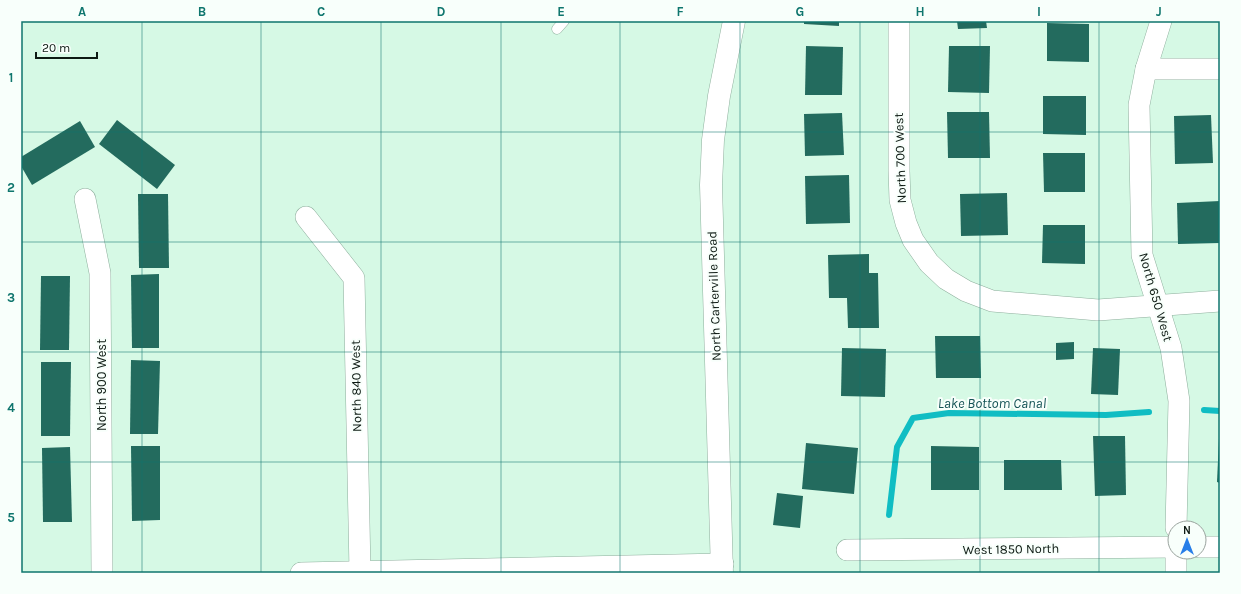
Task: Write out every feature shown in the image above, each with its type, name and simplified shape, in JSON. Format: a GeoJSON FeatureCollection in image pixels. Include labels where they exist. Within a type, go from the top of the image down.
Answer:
{"type":"FeatureCollection","features":[{"type":"Feature","properties":{"kind":"street","name":"North Carterville Road"},"geometry":{"type":"LineString","coordinates":[[723,568],[711,185],[714,133],[719,96],[734,21]]}},
{"type":"Feature","properties":{"kind":"street","name":"North 700 West"},"geometry":{"type":"LineString","coordinates":[[899,21],[900,200],[906,223],[913,240],[929,263],[946,279],[966,291],[992,301],[1098,310],[1220,301]]}},
{"type":"Feature","properties":{"kind":"street","name":"North 650 West"},"geometry":{"type":"LineString","coordinates":[[1161,21],[1146,69],[1139,105],[1142,255],[1171,348],[1179,401],[1176,520]]}},
{"type":"Feature","properties":{"kind":"street"},"geometry":{"type":"LineString","coordinates":[[1146,69],[1220,69]]}},
{"type":"Feature","properties":{"kind":"street","name":"North 900 West"},"geometry":{"type":"LineString","coordinates":[[85,199],[100,273],[102,573]]}},
{"type":"Feature","properties":{"kind":"street","name":"North 840 West"},"geometry":{"type":"LineString","coordinates":[[306,217],[354,278],[354,572]]}},
{"type":"Feature","properties":{"kind":"street","name":"West 1850 North"},"geometry":{"type":"LineString","coordinates":[[847,550],[1167,547]]}},
{"type":"Feature","properties":{"kind":"street"},"geometry":{"type":"LineString","coordinates":[[1207,547],[1220,547]]}},
{"type":"Feature","properties":{"kind":"street"},"geometry":{"type":"LineString","coordinates":[[1176,560],[1176,573]]}},
{"type":"Feature","properties":{"kind":"street"},"geometry":{"type":"LineString","coordinates":[[301,573],[723,568]]}},
{"type":"Feature","properties":{"kind":"building"},"geometry":{"type":"Polygon","coordinates":[[[804,21],[839,21],[839,26],[804,24],[804,21]]]}},
{"type":"Feature","properties":{"kind":"building"},"geometry":{"type":"Polygon","coordinates":[[[957,21],[986,21],[987,28],[958,29],[957,21]]]}},
{"type":"Feature","properties":{"kind":"building"},"geometry":{"type":"Polygon","coordinates":[[[1047,23],[1089,24],[1089,62],[1047,61],[1047,23]]]}},
{"type":"Feature","properties":{"kind":"building"},"geometry":{"type":"Polygon","coordinates":[[[806,46],[843,47],[842,95],[805,95],[806,46]]]}},
{"type":"Feature","properties":{"kind":"building"},"geometry":{"type":"Polygon","coordinates":[[[949,46],[990,46],[989,93],[948,92],[949,46]]]}},
{"type":"Feature","properties":{"kind":"building"},"geometry":{"type":"Polygon","coordinates":[[[1043,96],[1086,96],[1086,135],[1043,134],[1043,96]]]}},
{"type":"Feature","properties":{"kind":"building"},"geometry":{"type":"Polygon","coordinates":[[[947,112],[989,112],[990,158],[948,158],[947,112]]]}},
{"type":"Feature","properties":{"kind":"building"},"geometry":{"type":"Polygon","coordinates":[[[842,113],[844,155],[805,156],[804,114],[842,113]]]}},
{"type":"Feature","properties":{"kind":"building"},"geometry":{"type":"Polygon","coordinates":[[[1211,115],[1213,163],[1175,164],[1174,116],[1211,115]]]}},
{"type":"Feature","properties":{"kind":"building"},"geometry":{"type":"Polygon","coordinates":[[[117,120],[175,165],[157,189],[99,144],[117,120]]]}},
{"type":"Feature","properties":{"kind":"building"},"geometry":{"type":"Polygon","coordinates":[[[80,121],[95,147],[32,185],[21,166],[21,157],[80,121]]]}},
{"type":"Feature","properties":{"kind":"building"},"geometry":{"type":"Polygon","coordinates":[[[1043,153],[1085,153],[1085,192],[1044,192],[1043,153]]]}},
{"type":"Feature","properties":{"kind":"building"},"geometry":{"type":"Polygon","coordinates":[[[849,175],[850,223],[806,224],[805,176],[849,175]]]}},
{"type":"Feature","properties":{"kind":"building"},"geometry":{"type":"Polygon","coordinates":[[[1007,193],[1008,235],[961,236],[960,194],[1007,193]]]}},
{"type":"Feature","properties":{"kind":"building"},"geometry":{"type":"Polygon","coordinates":[[[138,194],[168,194],[169,268],[139,268],[138,194]]]}},
{"type":"Feature","properties":{"kind":"building"},"geometry":{"type":"Polygon","coordinates":[[[1220,201],[1220,243],[1178,244],[1177,203],[1220,201]]]}},
{"type":"Feature","properties":{"kind":"building"},"geometry":{"type":"Polygon","coordinates":[[[1043,225],[1085,225],[1085,264],[1042,263],[1043,225]]]}},
{"type":"Feature","properties":{"kind":"building"},"geometry":{"type":"Polygon","coordinates":[[[869,254],[869,273],[878,273],[879,328],[848,328],[847,298],[829,298],[828,255],[869,254]]]}},
{"type":"Feature","properties":{"kind":"building"},"geometry":{"type":"Polygon","coordinates":[[[159,274],[159,348],[132,348],[131,275],[159,274]]]}},
{"type":"Feature","properties":{"kind":"building"},"geometry":{"type":"Polygon","coordinates":[[[41,276],[70,276],[69,350],[40,350],[41,276]]]}},
{"type":"Feature","properties":{"kind":"building"},"geometry":{"type":"Polygon","coordinates":[[[935,336],[980,336],[981,378],[936,378],[935,336]]]}},
{"type":"Feature","properties":{"kind":"building"},"geometry":{"type":"Polygon","coordinates":[[[1074,342],[1074,359],[1056,360],[1056,343],[1074,342]]]}},
{"type":"Feature","properties":{"kind":"building"},"geometry":{"type":"Polygon","coordinates":[[[842,348],[886,349],[885,397],[841,396],[842,348]]]}},
{"type":"Feature","properties":{"kind":"building"},"geometry":{"type":"Polygon","coordinates":[[[1093,348],[1120,349],[1118,395],[1091,394],[1093,348]]]}},
{"type":"Feature","properties":{"kind":"building"},"geometry":{"type":"Polygon","coordinates":[[[131,360],[160,361],[158,434],[130,434],[131,360]]]}},
{"type":"Feature","properties":{"kind":"building"},"geometry":{"type":"Polygon","coordinates":[[[41,362],[71,362],[70,436],[41,436],[41,362]]]}},
{"type":"Feature","properties":{"kind":"building"},"geometry":{"type":"Polygon","coordinates":[[[1093,436],[1125,436],[1126,495],[1095,496],[1093,436]]]}},
{"type":"Feature","properties":{"kind":"building"},"geometry":{"type":"Polygon","coordinates":[[[1220,439],[1220,483],[1217,482],[1220,439]]]}},
{"type":"Feature","properties":{"kind":"building"},"geometry":{"type":"Polygon","coordinates":[[[806,443],[858,448],[854,494],[802,489],[806,443]]]}},
{"type":"Feature","properties":{"kind":"building"},"geometry":{"type":"Polygon","coordinates":[[[131,446],[160,446],[160,520],[132,521],[131,446]]]}},
{"type":"Feature","properties":{"kind":"building"},"geometry":{"type":"Polygon","coordinates":[[[931,446],[979,447],[979,490],[931,490],[931,446]]]}},
{"type":"Feature","properties":{"kind":"building"},"geometry":{"type":"Polygon","coordinates":[[[70,447],[72,522],[43,522],[42,448],[70,447]]]}},
{"type":"Feature","properties":{"kind":"building"},"geometry":{"type":"Polygon","coordinates":[[[1004,460],[1061,460],[1062,490],[1004,490],[1004,460]]]}},
{"type":"Feature","properties":{"kind":"building"},"geometry":{"type":"Polygon","coordinates":[[[777,493],[803,496],[800,528],[773,525],[777,493]]]}},
{"type":"Feature","properties":{"kind":"waterway","name":"Lake Bottom Canal"},"geometry":{"type":"LineString","coordinates":[[1204,410],[1220,411]]}},
{"type":"Feature","properties":{"kind":"waterway","name":"Lake Bottom Canal"},"geometry":{"type":"LineString","coordinates":[[889,515],[897,447],[913,418],[949,413],[1106,415],[1149,412]]}}]}
